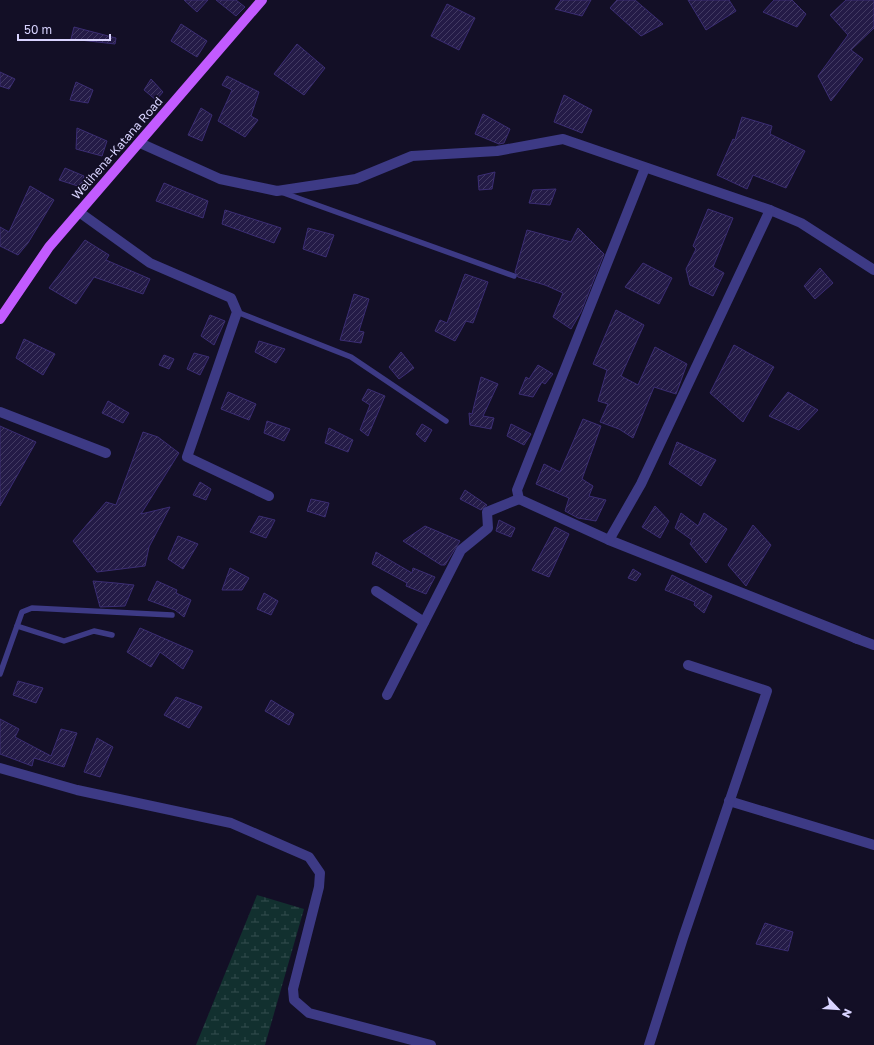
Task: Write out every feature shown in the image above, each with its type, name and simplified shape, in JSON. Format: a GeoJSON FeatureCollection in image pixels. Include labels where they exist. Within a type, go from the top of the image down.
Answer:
{"type":"FeatureCollection","features":[{"type":"Feature","properties":{"kind":"main road","name":"Welihena-Katana Road"},"geometry":{"type":"LineString","coordinates":[[0,318],[49,247],[262,0]]}},
{"type":"Feature","properties":{"kind":"street"},"geometry":{"type":"LineString","coordinates":[[140,143],[220,179],[277,191],[356,179],[412,156],[497,151],[563,140],[770,210],[801,223],[874,270]]}},
{"type":"Feature","properties":{"kind":"street"},"geometry":{"type":"LineString","coordinates":[[519,499],[517,490],[645,168]]}},
{"type":"Feature","properties":{"kind":"street"},"geometry":{"type":"LineString","coordinates":[[609,540],[641,484],[770,210]]}},
{"type":"Feature","properties":{"kind":"street"},"geometry":{"type":"LineString","coordinates":[[79,212],[150,263],[231,298],[237,312],[187,457],[269,496]]}},
{"type":"Feature","properties":{"kind":"street"},"geometry":{"type":"LineString","coordinates":[[0,412],[106,453]]}},
{"type":"Feature","properties":{"kind":"street"},"geometry":{"type":"LineString","coordinates":[[387,695],[461,550],[488,528],[487,512],[519,499],[609,540],[874,645]]}},
{"type":"Feature","properties":{"kind":"street"},"geometry":{"type":"LineString","coordinates":[[376,591],[424,622]]}},
{"type":"Feature","properties":{"kind":"street"},"geometry":{"type":"LineString","coordinates":[[650,1045],[683,938],[767,691],[688,665]]}},
{"type":"Feature","properties":{"kind":"street"},"geometry":{"type":"LineString","coordinates":[[0,768],[77,790],[231,823],[309,857],[320,873],[319,887],[293,989],[294,1000],[309,1013],[431,1045]]}},
{"type":"Feature","properties":{"kind":"street"},"geometry":{"type":"LineString","coordinates":[[729,801],[874,844]]}},
{"type":"Feature","properties":{"kind":"lane"},"geometry":{"type":"LineString","coordinates":[[277,191],[514,276]]}},
{"type":"Feature","properties":{"kind":"lane"},"geometry":{"type":"LineString","coordinates":[[237,312],[351,357],[446,421]]}},
{"type":"Feature","properties":{"kind":"lane"},"geometry":{"type":"LineString","coordinates":[[0,674],[22,612],[32,608],[172,615]]}},
{"type":"Feature","properties":{"kind":"lane"},"geometry":{"type":"LineString","coordinates":[[17,626],[64,641],[94,631],[112,635]]}},
{"type":"Feature","properties":{"kind":"green space"},"geometry":{"type":"Polygon","coordinates":[[[257,895],[304,909],[265,1045],[196,1045],[257,895]]]}},
{"type":"Feature","properties":{"kind":"building"},"geometry":{"type":"Polygon","coordinates":[[[184,0],[208,0],[197,12],[184,0]]]}},
{"type":"Feature","properties":{"kind":"building"},"geometry":{"type":"Polygon","coordinates":[[[216,0],[236,0],[245,7],[236,16],[216,0]]]}},
{"type":"Feature","properties":{"kind":"building"},"geometry":{"type":"Polygon","coordinates":[[[561,0],[591,0],[582,16],[555,9],[561,0]]]}},
{"type":"Feature","properties":{"kind":"building"},"geometry":{"type":"Polygon","coordinates":[[[617,0],[635,0],[663,24],[641,36],[610,8],[617,0]]]}},
{"type":"Feature","properties":{"kind":"building"},"geometry":{"type":"Polygon","coordinates":[[[688,0],[729,0],[736,11],[706,30],[688,0]]]}},
{"type":"Feature","properties":{"kind":"building"},"geometry":{"type":"Polygon","coordinates":[[[774,0],[792,0],[806,14],[797,27],[763,12],[774,0]]]}},
{"type":"Feature","properties":{"kind":"building"},"geometry":{"type":"Polygon","coordinates":[[[846,0],[874,0],[874,28],[851,50],[863,59],[831,101],[818,76],[848,35],[830,15],[846,0]]]}},
{"type":"Feature","properties":{"kind":"building"},"geometry":{"type":"Polygon","coordinates":[[[447,4],[475,18],[459,50],[431,36],[447,4]]]}},
{"type":"Feature","properties":{"kind":"building"},"geometry":{"type":"Polygon","coordinates":[[[181,24],[207,41],[197,57],[171,41],[181,24]]]}},
{"type":"Feature","properties":{"kind":"building"},"geometry":{"type":"Polygon","coordinates":[[[74,27],[116,38],[115,44],[71,39],[74,27]]]}},
{"type":"Feature","properties":{"kind":"building"},"geometry":{"type":"Polygon","coordinates":[[[297,44],[325,68],[304,95],[274,74],[297,44]]]}},
{"type":"Feature","properties":{"kind":"building"},"geometry":{"type":"Polygon","coordinates":[[[0,72],[15,79],[9,89],[0,86],[0,72]]]}},
{"type":"Feature","properties":{"kind":"building"},"geometry":{"type":"Polygon","coordinates":[[[227,76],[259,92],[251,116],[258,120],[245,137],[218,121],[232,90],[222,85],[227,76]]]}},
{"type":"Feature","properties":{"kind":"building"},"geometry":{"type":"Polygon","coordinates":[[[151,79],[163,92],[156,100],[144,90],[151,79]]]}},
{"type":"Feature","properties":{"kind":"building"},"geometry":{"type":"Polygon","coordinates":[[[76,82],[93,90],[88,103],[70,100],[76,82]]]}},
{"type":"Feature","properties":{"kind":"building"},"geometry":{"type":"Polygon","coordinates":[[[564,95],[592,110],[582,133],[554,122],[564,95]]]}},
{"type":"Feature","properties":{"kind":"building"},"geometry":{"type":"Polygon","coordinates":[[[201,108],[212,115],[202,141],[188,135],[201,108]]]}},
{"type":"Feature","properties":{"kind":"building"},"geometry":{"type":"Polygon","coordinates":[[[483,114],[510,129],[504,143],[499,144],[475,134],[483,114]]]}},
{"type":"Feature","properties":{"kind":"building"},"geometry":{"type":"Polygon","coordinates":[[[742,117],[772,126],[770,134],[805,151],[786,188],[753,175],[747,189],[717,175],[733,139],[735,140],[742,117]]]}},
{"type":"Feature","properties":{"kind":"building"},"geometry":{"type":"Polygon","coordinates":[[[77,128],[107,141],[102,156],[76,149],[77,128]]]}},
{"type":"Feature","properties":{"kind":"building"},"geometry":{"type":"Polygon","coordinates":[[[65,168],[84,176],[81,187],[59,180],[65,168]]]}},
{"type":"Feature","properties":{"kind":"building"},"geometry":{"type":"Polygon","coordinates":[[[495,172],[492,189],[479,190],[478,176],[495,172]]]}},
{"type":"Feature","properties":{"kind":"building"},"geometry":{"type":"Polygon","coordinates":[[[164,183],[208,201],[203,218],[156,201],[164,183]]]}},
{"type":"Feature","properties":{"kind":"building"},"geometry":{"type":"Polygon","coordinates":[[[30,186],[54,200],[28,243],[18,255],[0,246],[0,227],[9,232],[30,186]]]}},
{"type":"Feature","properties":{"kind":"building"},"geometry":{"type":"Polygon","coordinates":[[[556,189],[550,205],[529,203],[533,190],[556,189]]]}},
{"type":"Feature","properties":{"kind":"building"},"geometry":{"type":"Polygon","coordinates":[[[708,209],[733,218],[713,267],[724,273],[713,296],[690,285],[686,269],[696,249],[693,246],[708,209]]]}},
{"type":"Feature","properties":{"kind":"building"},"geometry":{"type":"Polygon","coordinates":[[[225,210],[281,228],[274,243],[222,224],[225,210]]]}},
{"type":"Feature","properties":{"kind":"building"},"geometry":{"type":"Polygon","coordinates":[[[308,228],[334,235],[326,257],[303,249],[308,228]]]}},
{"type":"Feature","properties":{"kind":"building"},"geometry":{"type":"Polygon","coordinates":[[[578,228],[604,254],[581,312],[571,329],[553,317],[563,293],[545,285],[518,277],[515,272],[527,230],[571,242],[578,228]]]}},
{"type":"Feature","properties":{"kind":"building"},"geometry":{"type":"Polygon","coordinates":[[[85,240],[109,255],[106,260],[150,279],[143,294],[94,277],[76,304],[49,288],[85,240]]]}},
{"type":"Feature","properties":{"kind":"building"},"geometry":{"type":"Polygon","coordinates":[[[643,263],[672,278],[659,304],[625,287],[643,263]]]}},
{"type":"Feature","properties":{"kind":"building"},"geometry":{"type":"Polygon","coordinates":[[[820,268],[833,283],[815,299],[804,286],[820,268]]]}},
{"type":"Feature","properties":{"kind":"building"},"geometry":{"type":"Polygon","coordinates":[[[465,274],[488,282],[473,323],[466,321],[455,341],[435,331],[440,320],[447,323],[465,274]]]}},
{"type":"Feature","properties":{"kind":"building"},"geometry":{"type":"Polygon","coordinates":[[[354,294],[369,299],[359,331],[364,332],[361,343],[340,340],[354,294]]]}},
{"type":"Feature","properties":{"kind":"building"},"geometry":{"type":"Polygon","coordinates":[[[616,310],[644,325],[621,376],[638,385],[655,347],[687,364],[676,394],[654,387],[633,438],[619,429],[600,422],[608,404],[598,401],[607,370],[593,364],[616,310]]]}},
{"type":"Feature","properties":{"kind":"building"},"geometry":{"type":"Polygon","coordinates":[[[210,315],[225,321],[214,345],[201,336],[210,315]]]}},
{"type":"Feature","properties":{"kind":"building"},"geometry":{"type":"Polygon","coordinates":[[[24,339],[55,354],[43,375],[16,358],[24,339]]]}},
{"type":"Feature","properties":{"kind":"building"},"geometry":{"type":"Polygon","coordinates":[[[259,341],[285,349],[276,363],[255,352],[259,341]]]}},
{"type":"Feature","properties":{"kind":"building"},"geometry":{"type":"Polygon","coordinates":[[[734,345],[774,367],[743,422],[710,393],[734,345]]]}},
{"type":"Feature","properties":{"kind":"building"},"geometry":{"type":"Polygon","coordinates":[[[401,352],[414,368],[399,379],[389,367],[401,352]]]}},
{"type":"Feature","properties":{"kind":"building"},"geometry":{"type":"Polygon","coordinates":[[[194,353],[209,357],[200,375],[187,369],[194,353]]]}},
{"type":"Feature","properties":{"kind":"building"},"geometry":{"type":"Polygon","coordinates":[[[164,355],[174,359],[169,369],[159,365],[164,355]]]}},
{"type":"Feature","properties":{"kind":"building"},"geometry":{"type":"Polygon","coordinates":[[[538,365],[553,374],[545,384],[542,382],[533,397],[519,394],[526,377],[529,379],[538,365]]]}},
{"type":"Feature","properties":{"kind":"building"},"geometry":{"type":"Polygon","coordinates":[[[481,377],[498,384],[483,416],[494,418],[491,429],[470,425],[469,413],[472,414],[481,377]]]}},
{"type":"Feature","properties":{"kind":"building"},"geometry":{"type":"Polygon","coordinates":[[[368,389],[385,396],[368,436],[360,430],[370,405],[362,400],[368,389]]]}},
{"type":"Feature","properties":{"kind":"building"},"geometry":{"type":"Polygon","coordinates":[[[228,392],[256,404],[249,420],[221,409],[228,392]]]}},
{"type":"Feature","properties":{"kind":"building"},"geometry":{"type":"Polygon","coordinates":[[[788,392],[818,410],[799,430],[769,416],[788,392]]]}},
{"type":"Feature","properties":{"kind":"building"},"geometry":{"type":"Polygon","coordinates":[[[108,401],[129,413],[123,423],[102,413],[108,401]]]}},
{"type":"Feature","properties":{"kind":"building"},"geometry":{"type":"Polygon","coordinates":[[[583,419],[601,426],[582,479],[593,486],[589,496],[606,500],[596,521],[578,518],[565,511],[569,498],[536,484],[544,464],[560,472],[583,419]]]}},
{"type":"Feature","properties":{"kind":"building"},"geometry":{"type":"Polygon","coordinates":[[[267,421],[290,429],[284,441],[264,433],[267,421]]]}},
{"type":"Feature","properties":{"kind":"building"},"geometry":{"type":"Polygon","coordinates":[[[422,424],[432,430],[425,442],[416,434],[422,424]]]}},
{"type":"Feature","properties":{"kind":"building"},"geometry":{"type":"Polygon","coordinates":[[[511,424],[531,434],[524,445],[507,436],[511,424]]]}},
{"type":"Feature","properties":{"kind":"building"},"geometry":{"type":"Polygon","coordinates":[[[0,426],[36,442],[0,506],[0,426]]]}},
{"type":"Feature","properties":{"kind":"building"},"geometry":{"type":"Polygon","coordinates":[[[329,428],[353,440],[348,452],[325,443],[329,428]]]}},
{"type":"Feature","properties":{"kind":"building"},"geometry":{"type":"Polygon","coordinates":[[[143,432],[158,437],[179,453],[141,514],[170,507],[149,547],[145,566],[97,572],[73,541],[106,502],[116,505],[143,432]]]}},
{"type":"Feature","properties":{"kind":"building"},"geometry":{"type":"Polygon","coordinates":[[[677,442],[716,460],[701,486],[669,464],[677,442]]]}},
{"type":"Feature","properties":{"kind":"building"},"geometry":{"type":"Polygon","coordinates":[[[200,482],[211,489],[206,500],[193,495],[200,482]]]}},
{"type":"Feature","properties":{"kind":"building"},"geometry":{"type":"Polygon","coordinates":[[[465,490],[487,505],[481,510],[460,499],[465,490]]]}},
{"type":"Feature","properties":{"kind":"building"},"geometry":{"type":"Polygon","coordinates":[[[311,499],[329,503],[325,517],[307,511],[311,499]]]}},
{"type":"Feature","properties":{"kind":"building"},"geometry":{"type":"Polygon","coordinates":[[[655,506],[669,521],[660,538],[642,527],[655,506]]]}},
{"type":"Feature","properties":{"kind":"building"},"geometry":{"type":"Polygon","coordinates":[[[681,513],[698,526],[704,513],[727,529],[706,563],[690,544],[692,540],[675,528],[681,513]]]}},
{"type":"Feature","properties":{"kind":"building"},"geometry":{"type":"Polygon","coordinates":[[[259,516],[275,520],[266,538],[250,532],[259,516]]]}},
{"type":"Feature","properties":{"kind":"building"},"geometry":{"type":"Polygon","coordinates":[[[499,520],[515,528],[511,537],[496,531],[499,520]]]}},
{"type":"Feature","properties":{"kind":"building"},"geometry":{"type":"Polygon","coordinates":[[[753,525],[771,545],[746,586],[728,565],[753,525]]]}},
{"type":"Feature","properties":{"kind":"building"},"geometry":{"type":"Polygon","coordinates":[[[425,526],[460,541],[445,565],[441,565],[403,541],[425,526]]]}},
{"type":"Feature","properties":{"kind":"building"},"geometry":{"type":"Polygon","coordinates":[[[555,527],[569,534],[549,577],[532,570],[555,527]]]}},
{"type":"Feature","properties":{"kind":"building"},"geometry":{"type":"Polygon","coordinates":[[[178,536],[198,544],[183,569],[168,559],[178,536]]]}},
{"type":"Feature","properties":{"kind":"building"},"geometry":{"type":"Polygon","coordinates":[[[376,552],[412,573],[413,568],[435,577],[426,594],[406,586],[407,583],[372,564],[376,552]]]}},
{"type":"Feature","properties":{"kind":"building"},"geometry":{"type":"Polygon","coordinates":[[[230,568],[249,578],[242,590],[222,590],[230,568]]]}},
{"type":"Feature","properties":{"kind":"building"},"geometry":{"type":"Polygon","coordinates":[[[633,569],[641,574],[636,581],[628,578],[633,569]]]}},
{"type":"Feature","properties":{"kind":"building"},"geometry":{"type":"Polygon","coordinates":[[[672,575],[712,596],[704,613],[694,605],[695,602],[665,590],[672,575]]]}},
{"type":"Feature","properties":{"kind":"building"},"geometry":{"type":"Polygon","coordinates":[[[93,581],[134,585],[125,606],[100,607],[93,581]]]}},
{"type":"Feature","properties":{"kind":"building"},"geometry":{"type":"Polygon","coordinates":[[[157,581],[177,590],[176,593],[191,600],[184,617],[175,610],[148,600],[157,581]]]}},
{"type":"Feature","properties":{"kind":"building"},"geometry":{"type":"Polygon","coordinates":[[[264,593],[278,601],[271,615],[257,609],[264,593]]]}},
{"type":"Feature","properties":{"kind":"building"},"geometry":{"type":"Polygon","coordinates":[[[140,628],[193,651],[183,669],[160,652],[151,667],[127,652],[140,628]]]}},
{"type":"Feature","properties":{"kind":"building"},"geometry":{"type":"Polygon","coordinates":[[[18,681],[43,688],[36,703],[13,695],[18,681]]]}},
{"type":"Feature","properties":{"kind":"building"},"geometry":{"type":"Polygon","coordinates":[[[176,697],[202,707],[189,728],[164,715],[176,697]]]}},
{"type":"Feature","properties":{"kind":"building"},"geometry":{"type":"Polygon","coordinates":[[[271,700],[294,714],[289,725],[265,711],[271,700]]]}},
{"type":"Feature","properties":{"kind":"building"},"geometry":{"type":"Polygon","coordinates":[[[0,719],[19,729],[15,737],[51,756],[61,729],[77,733],[64,767],[34,758],[32,766],[0,754],[0,719]]]}},
{"type":"Feature","properties":{"kind":"building"},"geometry":{"type":"Polygon","coordinates":[[[97,738],[113,747],[100,777],[84,772],[97,738]]]}},
{"type":"Feature","properties":{"kind":"building"},"geometry":{"type":"Polygon","coordinates":[[[765,923],[793,932],[788,951],[756,944],[765,923]]]}}]}
